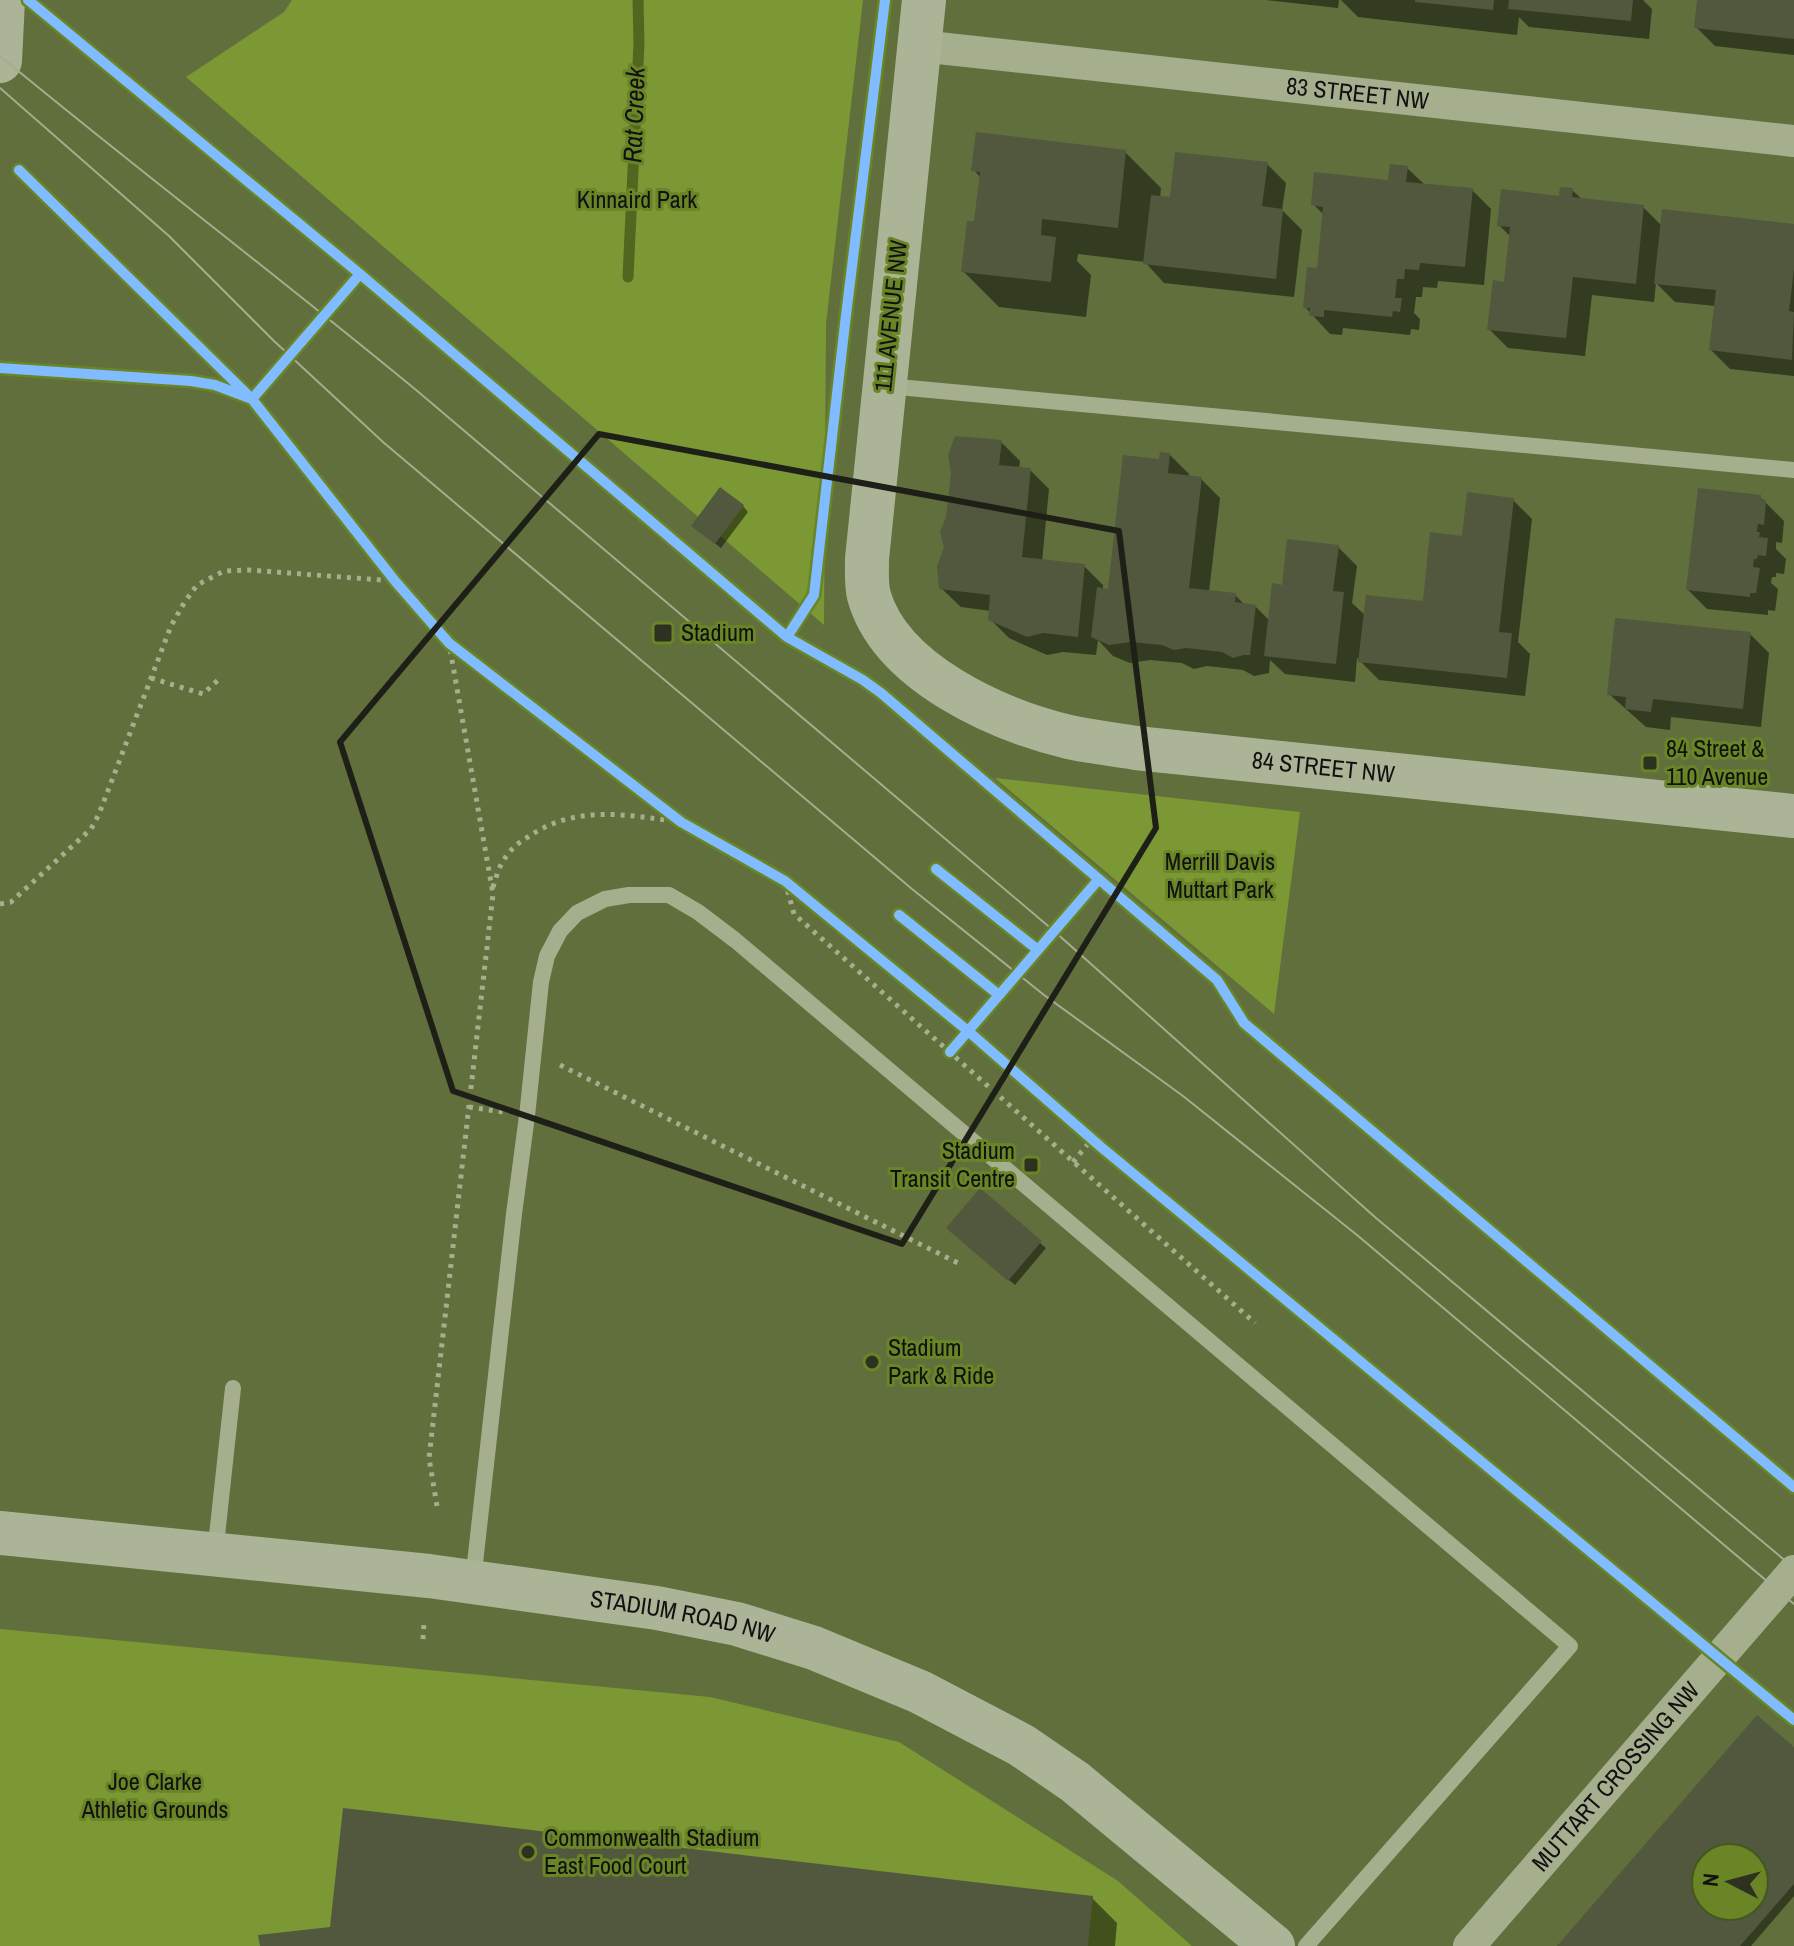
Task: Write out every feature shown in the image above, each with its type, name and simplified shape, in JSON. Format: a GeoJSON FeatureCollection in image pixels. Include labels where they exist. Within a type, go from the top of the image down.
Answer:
{"type":"FeatureCollection","features":[{"type":"Feature","properties":{"kind":"street"},"geometry":{"type":"LineString","coordinates":[[0,61],[3,0]]}},
{"type":"Feature","properties":{"kind":"street","name":"111 AVENUE NW"},"geometry":{"type":"LineString","coordinates":[[884,630],[869,596],[867,559],[924,0]]}},
{"type":"Feature","properties":{"kind":"street","name":"83 STREET NW"},"geometry":{"type":"LineString","coordinates":[[920,46],[1794,141]]}},
{"type":"Feature","properties":{"kind":"street","name":"84 STREET NW"},"geometry":{"type":"LineString","coordinates":[[884,630],[904,653],[962,696],[1003,716],[1068,737],[1136,748],[1794,816]]}},
{"type":"Feature","properties":{"kind":"street","name":"STADIUM ROAD NW"},"geometry":{"type":"LineString","coordinates":[[0,1533],[473,1582],[657,1608],[737,1624],[814,1648],[920,1692],[1021,1745],[1075,1782],[1273,1946]]}},
{"type":"Feature","properties":{"kind":"street","name":"MUTTART CROSSING NW"},"geometry":{"type":"LineString","coordinates":[[1469,1946],[1794,1571]]}},
{"type":"Feature","properties":{"kind":"lane"},"geometry":{"type":"LineString","coordinates":[[884,386],[1794,470]]}},
{"type":"Feature","properties":{"kind":"lane"},"geometry":{"type":"LineString","coordinates":[[473,1582],[541,982],[547,956],[560,931],[577,913],[605,899],[629,895],[669,895],[698,912],[844,1032],[1570,1646],[1306,1946]]}},
{"type":"Feature","properties":{"kind":"lane"},"geometry":{"type":"LineString","coordinates":[[215,1555],[233,1388]]}},
{"type":"Feature","properties":{"kind":"path"},"geometry":{"type":"LineString","coordinates":[[385,569],[404,592]]}},
{"type":"Feature","properties":{"kind":"path"},"geometry":{"type":"LineString","coordinates":[[0,904],[11,902],[91,829],[171,626],[197,585],[224,571],[249,570],[395,581]]}},
{"type":"Feature","properties":{"kind":"path"},"geometry":{"type":"LineString","coordinates":[[440,633],[461,652]]}},
{"type":"Feature","properties":{"kind":"path"},"geometry":{"type":"LineString","coordinates":[[437,1506],[429,1458],[493,894],[449,643]]}},
{"type":"Feature","properties":{"kind":"path"},"geometry":{"type":"LineString","coordinates":[[151,678],[203,694],[218,680]]}},
{"type":"Feature","properties":{"kind":"path"},"geometry":{"type":"LineString","coordinates":[[669,813],[694,830]]}},
{"type":"Feature","properties":{"kind":"path"},"geometry":{"type":"LineString","coordinates":[[492,888],[504,859],[517,844],[543,827],[565,818],[594,814],[681,822]]}},
{"type":"Feature","properties":{"kind":"path"},"geometry":{"type":"LineString","coordinates":[[772,874],[805,898]]}},
{"type":"Feature","properties":{"kind":"path"},"geometry":{"type":"LineString","coordinates":[[785,881],[794,914],[1255,1323]]}},
{"type":"Feature","properties":{"kind":"path"},"geometry":{"type":"LineString","coordinates":[[950,1052],[959,1041]]}},
{"type":"Feature","properties":{"kind":"path"},"geometry":{"type":"LineString","coordinates":[[532,1060],[555,1063],[960,1264]]}},
{"type":"Feature","properties":{"kind":"path"},"geometry":{"type":"LineString","coordinates":[[469,1107],[506,1112],[506,1104]]}},
{"type":"Feature","properties":{"kind":"path"},"geometry":{"type":"LineString","coordinates":[[1073,1162],[1096,1143],[1081,1129]]}},
{"type":"Feature","properties":{"kind":"path"},"geometry":{"type":"LineString","coordinates":[[423,1639],[424,1622]]}},
{"type":"Feature","properties":{"kind":"highlighted area"},"geometry":{"type":"Polygon","coordinates":[[[599,434],[1119,531],[1156,828],[902,1244],[453,1091],[340,742],[599,434]]]}},
{"type":"Feature","properties":{"kind":"green space","name":"Kinnaird Park"},"geometry":{"type":"Polygon","coordinates":[[[292,0],[863,0],[826,324],[824,625],[186,77],[284,12],[292,0]]]}},
{"type":"Feature","properties":{"kind":"green space","name":"Merrill Davis Muttart Park"},"geometry":{"type":"Polygon","coordinates":[[[995,778],[1300,812],[1274,1014],[995,778]]]}},
{"type":"Feature","properties":{"kind":"green space","name":"Joe Clarke Athletic Grounds"},"geometry":{"type":"Polygon","coordinates":[[[0,1629],[710,1697],[899,1742],[1118,1881],[1192,1946],[0,1946],[0,1629]]]}},
{"type":"Feature","properties":{"kind":"building"},"geometry":{"type":"Polygon","coordinates":[[[1415,0],[1494,0],[1493,10],[1415,0]]]}},
{"type":"Feature","properties":{"kind":"building"},"geometry":{"type":"Polygon","coordinates":[[[1509,0],[1633,0],[1631,21],[1508,9],[1509,0]]]}},
{"type":"Feature","properties":{"kind":"building"},"geometry":{"type":"Polygon","coordinates":[[[1697,0],[1794,0],[1794,39],[1694,28],[1697,0]]]}},
{"type":"Feature","properties":{"kind":"building"},"geometry":{"type":"Polygon","coordinates":[[[976,132],[1126,150],[1118,228],[1042,219],[1041,235],[1056,237],[1051,282],[961,272],[967,221],[974,221],[980,172],[971,171],[976,132]]]}},
{"type":"Feature","properties":{"kind":"building"},"geometry":{"type":"Polygon","coordinates":[[[1175,152],[1268,162],[1262,206],[1283,209],[1276,279],[1143,264],[1151,195],[1170,197],[1175,152]]]}},
{"type":"Feature","properties":{"kind":"building"},"geometry":{"type":"Polygon","coordinates":[[[1390,164],[1408,166],[1406,182],[1473,188],[1465,267],[1420,263],[1419,270],[1405,269],[1404,279],[1397,279],[1395,298],[1402,298],[1400,312],[1393,311],[1392,317],[1324,310],[1324,317],[1309,316],[1310,308],[1303,308],[1307,267],[1317,268],[1323,207],[1311,205],[1314,172],[1388,180],[1390,164]]]}},
{"type":"Feature","properties":{"kind":"building"},"geometry":{"type":"Polygon","coordinates":[[[1560,187],[1573,188],[1572,197],[1644,205],[1636,284],[1573,277],[1566,338],[1487,330],[1493,280],[1504,282],[1510,227],[1497,226],[1501,189],[1559,196],[1560,187]]]}},
{"type":"Feature","properties":{"kind":"building"},"geometry":{"type":"Polygon","coordinates":[[[1662,209],[1794,224],[1794,269],[1789,311],[1794,312],[1792,360],[1709,350],[1716,290],[1654,284],[1662,209]]]}},
{"type":"Feature","properties":{"kind":"building"},"geometry":{"type":"Polygon","coordinates":[[[955,436],[1002,440],[999,465],[1031,468],[1022,557],[1085,564],[1078,637],[1043,633],[1027,637],[988,620],[990,595],[939,589],[937,566],[944,547],[940,532],[946,517],[951,473],[948,455],[955,436]]]}},
{"type":"Feature","properties":{"kind":"building"},"geometry":{"type":"Polygon","coordinates":[[[1160,452],[1170,453],[1168,473],[1202,477],[1189,588],[1236,593],[1235,602],[1256,605],[1250,655],[1233,658],[1222,652],[1186,648],[1174,650],[1162,645],[1130,642],[1109,645],[1091,637],[1097,587],[1108,589],[1123,455],[1159,459],[1160,452]]]}},
{"type":"Feature","properties":{"kind":"building"},"geometry":{"type":"Polygon","coordinates":[[[720,487],[744,505],[715,544],[691,526],[720,487]]]}},
{"type":"Feature","properties":{"kind":"building"},"geometry":{"type":"Polygon","coordinates":[[[1698,488],[1761,495],[1761,499],[1766,500],[1764,525],[1758,524],[1757,532],[1760,532],[1759,537],[1768,538],[1766,556],[1758,555],[1754,559],[1753,567],[1760,568],[1756,593],[1750,593],[1750,597],[1686,590],[1698,488]]]}},
{"type":"Feature","properties":{"kind":"building"},"geometry":{"type":"Polygon","coordinates":[[[1467,492],[1514,498],[1499,632],[1512,633],[1507,678],[1358,662],[1366,595],[1423,601],[1430,532],[1462,536],[1467,492]]]}},
{"type":"Feature","properties":{"kind":"building"},"geometry":{"type":"Polygon","coordinates":[[[1287,539],[1339,545],[1333,591],[1344,592],[1336,664],[1264,656],[1272,583],[1282,585],[1287,539]]]}},
{"type":"Feature","properties":{"kind":"building"},"geometry":{"type":"Polygon","coordinates":[[[1615,618],[1751,632],[1743,709],[1653,699],[1651,712],[1625,709],[1626,697],[1607,695],[1615,618]]]}},
{"type":"Feature","properties":{"kind":"building"},"geometry":{"type":"Polygon","coordinates":[[[980,1188],[1042,1241],[1008,1281],[946,1228],[980,1188]]]}},
{"type":"Feature","properties":{"kind":"building"},"geometry":{"type":"Polygon","coordinates":[[[1757,1715],[1794,1747],[1794,1884],[1770,1912],[1770,1842],[1690,1842],[1690,1922],[1761,1922],[1740,1946],[1557,1946],[1757,1715]]]}},
{"type":"Feature","properties":{"kind":"building","name":"Commonwealth Stadium East Food Court"},"geometry":{"type":"Polygon","coordinates":[[[343,1808],[1093,1896],[1088,1946],[260,1946],[258,1935],[330,1927],[343,1808]]]}},
{"type":"Feature","properties":{"kind":"waterway","name":"Rat Creek"},"geometry":{"type":"LineString","coordinates":[[628,277],[639,43],[638,0]]}},
{"type":"Feature","properties":{"kind":"tram line"},"geometry":{"type":"LineString","coordinates":[[0,56],[422,395],[1054,931],[1376,1218],[1794,1568]]}},
{"type":"Feature","properties":{"kind":"tram line"},"geometry":{"type":"LineString","coordinates":[[0,88],[169,236],[274,341],[383,442],[912,889],[1044,995],[1183,1096],[1357,1235],[1794,1604]]}},
{"type":"Feature","properties":{"kind":"cycle path"},"geometry":{"type":"LineString","coordinates":[[28,0],[360,274],[787,637],[881,693],[1217,980],[1244,1023],[1794,1487]]}},
{"type":"Feature","properties":{"kind":"cycle path"},"geometry":{"type":"LineString","coordinates":[[787,637],[814,595],[885,0]]}},
{"type":"Feature","properties":{"kind":"cycle path"},"geometry":{"type":"LineString","coordinates":[[19,170],[252,399],[360,274]]}},
{"type":"Feature","properties":{"kind":"cycle path"},"geometry":{"type":"LineString","coordinates":[[0,368],[191,381],[215,385],[252,399],[395,581],[449,643],[681,822],[785,881],[968,1031],[1101,1147],[1794,1720]]}},
{"type":"Feature","properties":{"kind":"cycle path"},"geometry":{"type":"LineString","coordinates":[[936,869],[1038,950]]}},
{"type":"Feature","properties":{"kind":"cycle path"},"geometry":{"type":"LineString","coordinates":[[950,1052],[1099,879]]}},
{"type":"Feature","properties":{"kind":"cycle path"},"geometry":{"type":"LineString","coordinates":[[899,915],[999,995]]}},
{"type":"Feature","properties":{"kind":"place","name":"Stadium"},"geometry":{"type":"Point","coordinates":[663,633]}},
{"type":"Feature","properties":{"kind":"place","name":"84 Street & 110 Avenue"},"geometry":{"type":"Point","coordinates":[1650,763]}},
{"type":"Feature","properties":{"kind":"place","name":"Stadium Transit Centre"},"geometry":{"type":"Point","coordinates":[1031,1165]}},
{"type":"Feature","properties":{"kind":"place","name":"Stadium Park & Ride"},"geometry":{"type":"Point","coordinates":[872,1362]}},
{"type":"Feature","properties":{"kind":"place","name":"Commonwealth Stadium East Food Court"},"geometry":{"type":"Point","coordinates":[528,1852]}}]}
